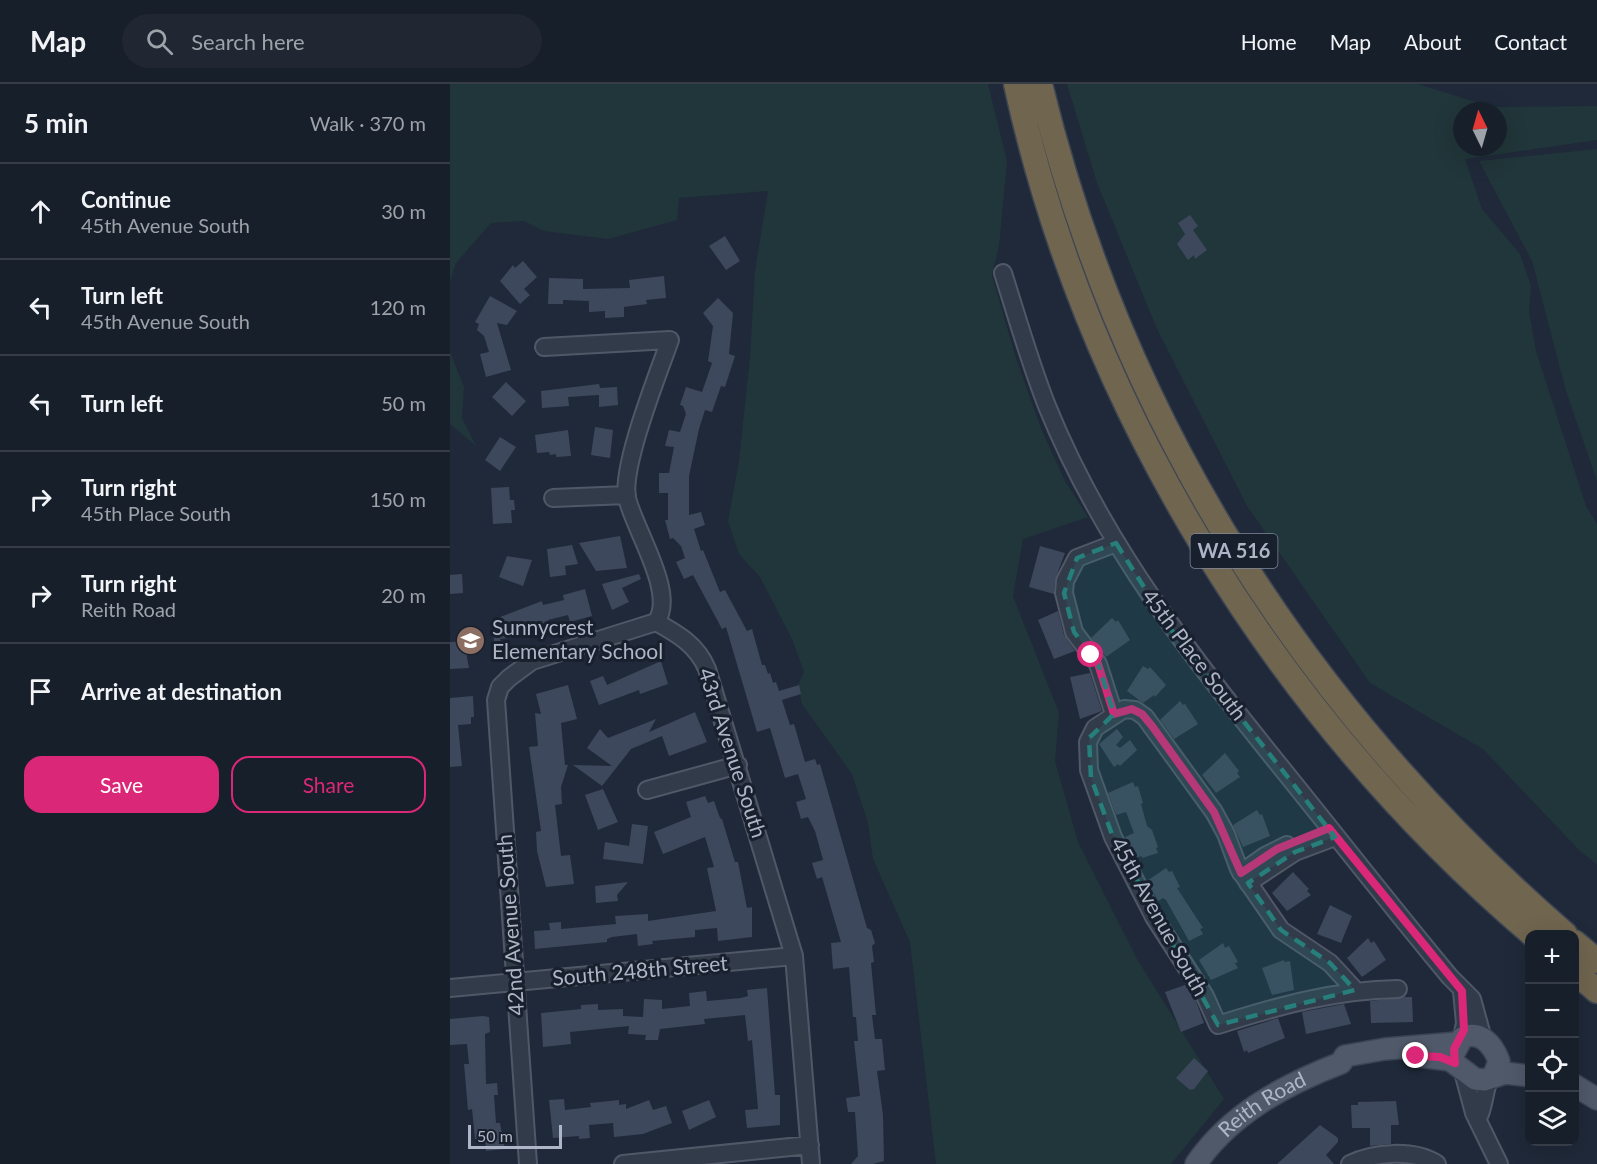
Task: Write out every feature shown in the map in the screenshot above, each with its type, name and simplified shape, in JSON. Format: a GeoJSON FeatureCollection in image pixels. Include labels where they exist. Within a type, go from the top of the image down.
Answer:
{"type":"FeatureCollection","features":[{"type":"Feature","properties":{"kind":"highway","name":"WA 516"},"geometry":{"type":"LineString","coordinates":[[1016,84],[1044,189],[1099,341],[1143,434],[1200,540],[1279,660],[1366,770],[1424,833],[1528,930]]}},
{"type":"Feature","properties":{"kind":"highway","name":"WA 516"},"geometry":{"type":"LineString","coordinates":[[1040,84],[1068,187],[1120,332],[1165,428],[1225,537],[1300,650],[1386,757],[1465,842],[1561,930]]}},
{"type":"Feature","properties":{"kind":"highway"},"geometry":{"type":"LineString","coordinates":[[1579,945],[1597,961]]}},
{"type":"Feature","properties":{"kind":"highway"},"geometry":{"type":"LineString","coordinates":[[1579,975],[1597,991]]}},
{"type":"Feature","properties":{"kind":"main road","name":"Reith Road"},"geometry":{"type":"LineString","coordinates":[[1459,1054],[1471,1035],[1510,1062],[1525,1064]]}},
{"type":"Feature","properties":{"kind":"main road"},"geometry":{"type":"LineString","coordinates":[[1490,1046],[1499,1061],[1492,1076]]}},
{"type":"Feature","properties":{"kind":"main road","name":"Reith Road"},"geometry":{"type":"LineString","coordinates":[[1196,1164],[1232,1123],[1275,1093],[1341,1063],[1345,1056],[1366,1052],[1459,1054]]}},
{"type":"Feature","properties":{"kind":"main road","name":"Reith Road"},"geometry":{"type":"LineString","coordinates":[[1459,1054],[1475,1079],[1517,1073],[1525,1075]]}},
{"type":"Feature","properties":{"kind":"main road"},"geometry":{"type":"LineString","coordinates":[[1579,1088],[1597,1099]]}},
{"type":"Feature","properties":{"kind":"street","name":"45th Place South"},"geometry":{"type":"LineString","coordinates":[[1003,273],[1047,406],[1116,543],[1153,603],[1183,645],[1332,832],[1462,991],[1472,999],[1490,1046]]}},
{"type":"Feature","properties":{"kind":"street"},"geometry":{"type":"LineString","coordinates":[[544,347],[670,340],[636,439],[627,495],[661,590],[662,614],[656,622]]}},
{"type":"Feature","properties":{"kind":"street"},"geometry":{"type":"LineString","coordinates":[[554,498],[627,495]]}},
{"type":"Feature","properties":{"kind":"street"},"geometry":{"type":"LineString","coordinates":[[1116,543],[1077,558],[1065,581],[1064,593],[1074,632],[1098,664],[1114,714],[1132,709],[1142,714],[1152,726],[1214,812],[1245,878],[1281,930],[1330,963],[1355,990],[1398,989]]}},
{"type":"Feature","properties":{"kind":"street","name":"42nd Avenue South"},"geometry":{"type":"LineString","coordinates":[[528,1164],[496,713],[500,687],[508,678],[532,661],[656,622]]}},
{"type":"Feature","properties":{"kind":"street","name":"43rd Avenue South"},"geometry":{"type":"LineString","coordinates":[[656,622],[691,643],[701,655],[738,765],[794,956],[811,1164]]}},
{"type":"Feature","properties":{"kind":"street","name":"45th Avenue South"},"geometry":{"type":"LineString","coordinates":[[1114,714],[1095,729],[1089,738],[1087,758],[1091,778],[1113,837],[1154,917],[1205,996],[1218,1025],[1280,1005],[1355,990]]}},
{"type":"Feature","properties":{"kind":"street"},"geometry":{"type":"LineString","coordinates":[[647,790],[738,765]]}},
{"type":"Feature","properties":{"kind":"street"},"geometry":{"type":"LineString","coordinates":[[1245,878],[1277,849],[1332,832]]}},
{"type":"Feature","properties":{"kind":"street","name":"South 248th Street"},"geometry":{"type":"LineString","coordinates":[[450,988],[794,956]]}},
{"type":"Feature","properties":{"kind":"street"},"geometry":{"type":"LineString","coordinates":[[1462,991],[1465,1023],[1459,1054],[1474,1113],[1488,1146],[1500,1164]]}},
{"type":"Feature","properties":{"kind":"street"},"geometry":{"type":"LineString","coordinates":[[1478,1118],[1482,1113],[1483,1095],[1492,1076]]}},
{"type":"Feature","properties":{"kind":"street"},"geometry":{"type":"LineString","coordinates":[[623,1164],[810,1145]]}},
{"type":"Feature","properties":{"kind":"street"},"geometry":{"type":"LineString","coordinates":[[1350,1164],[1369,1157],[1397,1155],[1420,1156],[1437,1164]]}},
{"type":"Feature","properties":{"kind":"highlighted area"},"geometry":{"type":"Polygon","coordinates":[[[1116,543],[1170,628],[1335,837],[1295,852],[1248,883],[1281,930],[1330,963],[1355,990],[1218,1025],[1113,837],[1091,778],[1089,738],[1114,714],[1098,664],[1074,632],[1064,593],[1077,558],[1116,543]]]}},
{"type":"Feature","properties":{"kind":"green space"},"geometry":{"type":"Polygon","coordinates":[[[450,84],[988,84],[1007,161],[999,246],[992,275],[1015,355],[1042,431],[1065,481],[1088,517],[1023,539],[1013,596],[1059,713],[1055,761],[1078,842],[1137,959],[1224,1099],[1171,1164],[936,1164],[910,942],[873,859],[868,823],[852,774],[802,704],[798,685],[804,672],[792,639],[760,577],[739,554],[728,521],[739,461],[750,357],[755,271],[768,191],[679,198],[677,220],[608,239],[544,231],[524,221],[491,223],[456,263],[450,281],[450,84]]]}},
{"type":"Feature","properties":{"kind":"green space"},"geometry":{"type":"Polygon","coordinates":[[[1067,84],[1418,84],[1475,102],[1453,102],[1453,156],[1486,156],[1465,159],[1482,209],[1520,254],[1531,286],[1529,312],[1536,351],[1586,506],[1597,524],[1597,864],[1580,851],[1483,749],[1370,683],[1247,506],[1157,329],[1097,183],[1067,84]]]}},
{"type":"Feature","properties":{"kind":"green space"},"geometry":{"type":"Polygon","coordinates":[[[1597,106],[1597,140],[1507,153],[1507,107],[1597,106]]]}},
{"type":"Feature","properties":{"kind":"green space"},"geometry":{"type":"Polygon","coordinates":[[[1597,149],[1597,481],[1566,391],[1532,261],[1479,161],[1597,149]]]}},
{"type":"Feature","properties":{"kind":"green space"},"geometry":{"type":"Polygon","coordinates":[[[450,352],[464,387],[462,418],[476,446],[450,424],[450,352]]]}},
{"type":"Feature","properties":{"kind":"building"},"geometry":{"type":"Polygon","coordinates":[[[1190,215],[1198,226],[1193,230],[1207,250],[1195,259],[1194,255],[1188,260],[1177,244],[1185,234],[1178,223],[1190,215]]]}},
{"type":"Feature","properties":{"kind":"building"},"geometry":{"type":"Polygon","coordinates":[[[725,236],[740,261],[726,270],[709,246],[725,236]]]}},
{"type":"Feature","properties":{"kind":"building"},"geometry":{"type":"Polygon","coordinates":[[[523,261],[537,277],[524,289],[530,295],[520,304],[500,281],[513,265],[515,268],[523,261]]]}},
{"type":"Feature","properties":{"kind":"building"},"geometry":{"type":"Polygon","coordinates":[[[664,276],[666,298],[646,300],[647,304],[624,307],[624,317],[605,318],[605,311],[589,312],[589,301],[563,300],[563,304],[548,304],[549,278],[583,279],[583,289],[630,288],[629,280],[664,276]]]}},
{"type":"Feature","properties":{"kind":"building"},"geometry":{"type":"Polygon","coordinates":[[[490,296],[517,311],[507,325],[497,323],[511,370],[486,377],[480,354],[489,352],[484,336],[477,330],[479,324],[475,322],[490,296]]]}},
{"type":"Feature","properties":{"kind":"building"},"geometry":{"type":"Polygon","coordinates":[[[718,298],[733,313],[729,354],[735,356],[725,387],[721,386],[712,412],[705,410],[699,429],[689,476],[689,515],[701,512],[705,525],[694,529],[701,551],[703,550],[720,592],[725,590],[747,631],[752,629],[762,665],[765,665],[768,674],[770,673],[773,683],[776,682],[779,691],[799,685],[801,694],[782,700],[790,725],[794,724],[805,762],[815,759],[817,765],[820,764],[867,928],[871,930],[875,943],[872,946],[874,962],[871,963],[876,1015],[872,1015],[875,1039],[882,1039],[885,1070],[877,1071],[883,1115],[884,1161],[873,1164],[851,1164],[858,1156],[855,1112],[848,1112],[846,1098],[860,1096],[854,1041],[858,1041],[856,1017],[853,1017],[849,967],[833,969],[831,943],[841,942],[822,877],[817,879],[812,863],[823,860],[815,831],[808,817],[801,819],[796,802],[806,799],[798,774],[785,778],[770,728],[757,732],[726,627],[722,629],[693,575],[684,579],[676,562],[685,558],[681,546],[673,538],[670,539],[665,520],[668,520],[668,493],[659,493],[659,473],[669,473],[674,447],[665,446],[669,430],[680,432],[686,414],[683,406],[680,405],[686,387],[702,392],[712,363],[708,361],[713,326],[703,313],[718,298]]]}},
{"type":"Feature","properties":{"kind":"building"},"geometry":{"type":"Polygon","coordinates":[[[506,382],[526,401],[512,416],[492,397],[506,382]]]}},
{"type":"Feature","properties":{"kind":"building"},"geometry":{"type":"Polygon","coordinates":[[[599,384],[600,388],[617,387],[618,405],[599,407],[599,395],[568,397],[569,406],[542,408],[541,391],[599,384]]]}},
{"type":"Feature","properties":{"kind":"building"},"geometry":{"type":"Polygon","coordinates":[[[595,427],[613,430],[610,458],[591,455],[595,427]]]}},
{"type":"Feature","properties":{"kind":"building"},"geometry":{"type":"Polygon","coordinates":[[[568,430],[571,456],[556,457],[556,454],[550,455],[549,452],[537,453],[535,435],[568,430]]]}},
{"type":"Feature","properties":{"kind":"building"},"geometry":{"type":"Polygon","coordinates":[[[500,437],[516,447],[500,471],[485,460],[500,437]]]}},
{"type":"Feature","properties":{"kind":"building"},"geometry":{"type":"Polygon","coordinates":[[[509,487],[510,500],[514,500],[515,510],[511,510],[512,523],[493,524],[491,488],[509,487]]]}},
{"type":"Feature","properties":{"kind":"building"},"geometry":{"type":"Polygon","coordinates":[[[620,536],[627,568],[596,571],[579,543],[620,536]]]}},
{"type":"Feature","properties":{"kind":"building"},"geometry":{"type":"Polygon","coordinates":[[[572,545],[578,564],[565,566],[566,575],[550,577],[547,549],[572,545]]]}},
{"type":"Feature","properties":{"kind":"building"},"geometry":{"type":"Polygon","coordinates":[[[1040,546],[1065,553],[1055,580],[1054,594],[1029,587],[1040,546]]]}},
{"type":"Feature","properties":{"kind":"building"},"geometry":{"type":"Polygon","coordinates":[[[507,556],[532,560],[523,586],[499,577],[507,556]]]}},
{"type":"Feature","properties":{"kind":"building"},"geometry":{"type":"Polygon","coordinates":[[[462,574],[463,593],[450,594],[450,575],[462,574]]]}},
{"type":"Feature","properties":{"kind":"building"},"geometry":{"type":"Polygon","coordinates":[[[639,574],[641,579],[622,588],[629,602],[612,610],[602,584],[639,574]]]}},
{"type":"Feature","properties":{"kind":"building"},"geometry":{"type":"Polygon","coordinates":[[[585,589],[592,616],[570,622],[568,615],[548,620],[550,625],[535,631],[533,625],[515,631],[516,637],[500,639],[504,651],[495,654],[492,620],[542,601],[543,605],[564,600],[563,595],[585,589]]]}},
{"type":"Feature","properties":{"kind":"building"},"geometry":{"type":"Polygon","coordinates":[[[1058,611],[1064,635],[1075,651],[1054,659],[1038,620],[1058,611]]]}},
{"type":"Feature","properties":{"kind":"building"},"geometry":{"type":"Polygon","coordinates":[[[1112,618],[1116,622],[1118,620],[1130,640],[1106,657],[1091,638],[1112,618]]]}},
{"type":"Feature","properties":{"kind":"building"},"geometry":{"type":"Polygon","coordinates":[[[464,641],[469,668],[450,669],[450,642],[464,641]]]}},
{"type":"Feature","properties":{"kind":"building"},"geometry":{"type":"Polygon","coordinates":[[[661,661],[668,684],[640,694],[639,690],[599,705],[590,681],[603,676],[607,685],[661,661]]]}},
{"type":"Feature","properties":{"kind":"building"},"geometry":{"type":"Polygon","coordinates":[[[1143,666],[1148,669],[1150,667],[1166,685],[1155,697],[1154,695],[1143,703],[1127,691],[1143,666]]]}},
{"type":"Feature","properties":{"kind":"building"},"geometry":{"type":"Polygon","coordinates":[[[1090,673],[1102,711],[1080,719],[1070,677],[1090,673]]]}},
{"type":"Feature","properties":{"kind":"building"},"geometry":{"type":"Polygon","coordinates":[[[568,685],[577,719],[561,723],[565,765],[568,765],[561,787],[562,804],[555,805],[561,856],[570,855],[574,884],[546,887],[537,851],[536,832],[541,831],[529,747],[538,746],[535,713],[541,714],[536,694],[568,685]]]}},
{"type":"Feature","properties":{"kind":"building"},"geometry":{"type":"Polygon","coordinates":[[[473,696],[474,717],[471,717],[471,724],[458,725],[462,766],[450,767],[450,698],[473,696]]]}},
{"type":"Feature","properties":{"kind":"building"},"geometry":{"type":"Polygon","coordinates":[[[1180,701],[1183,705],[1185,704],[1198,724],[1174,739],[1160,720],[1180,701]]]}},
{"type":"Feature","properties":{"kind":"building"},"geometry":{"type":"Polygon","coordinates":[[[695,712],[707,742],[669,756],[662,736],[631,749],[602,786],[573,765],[612,766],[587,748],[600,729],[608,738],[656,719],[649,732],[695,712]]]}},
{"type":"Feature","properties":{"kind":"building"},"geometry":{"type":"Polygon","coordinates":[[[1117,729],[1123,737],[1116,745],[1120,748],[1130,740],[1137,750],[1120,766],[1118,764],[1114,767],[1099,744],[1117,729]]]}},
{"type":"Feature","properties":{"kind":"building"},"geometry":{"type":"Polygon","coordinates":[[[1225,753],[1239,771],[1237,773],[1240,777],[1216,793],[1202,775],[1225,753]]]}},
{"type":"Feature","properties":{"kind":"building"},"geometry":{"type":"Polygon","coordinates":[[[1133,782],[1135,787],[1138,786],[1147,826],[1152,830],[1158,847],[1156,848],[1158,853],[1142,858],[1142,856],[1135,858],[1125,837],[1134,833],[1126,812],[1116,815],[1108,793],[1133,782]]]}},
{"type":"Feature","properties":{"kind":"building"},"geometry":{"type":"Polygon","coordinates":[[[603,789],[618,822],[598,830],[585,795],[603,789]]]}},
{"type":"Feature","properties":{"kind":"building"},"geometry":{"type":"Polygon","coordinates":[[[705,796],[708,803],[714,801],[735,862],[738,862],[747,908],[752,907],[752,937],[718,941],[717,928],[695,930],[695,937],[652,941],[653,944],[638,946],[637,934],[612,937],[607,939],[607,942],[535,949],[534,931],[550,930],[549,923],[561,922],[561,929],[616,924],[615,916],[648,914],[648,921],[716,911],[707,868],[714,867],[705,837],[663,854],[654,832],[691,817],[686,802],[705,796]]]}},
{"type":"Feature","properties":{"kind":"building"},"geometry":{"type":"Polygon","coordinates":[[[1257,810],[1260,815],[1262,814],[1270,836],[1243,847],[1233,825],[1257,810]]]}},
{"type":"Feature","properties":{"kind":"building"},"geometry":{"type":"Polygon","coordinates":[[[632,824],[648,826],[643,864],[603,859],[605,842],[629,846],[632,824]]]}},
{"type":"Feature","properties":{"kind":"building"},"geometry":{"type":"Polygon","coordinates":[[[1166,868],[1169,872],[1172,871],[1180,887],[1177,888],[1203,928],[1200,929],[1203,934],[1189,941],[1166,900],[1163,898],[1158,901],[1147,881],[1166,868]]]}},
{"type":"Feature","properties":{"kind":"building"},"geometry":{"type":"Polygon","coordinates":[[[1293,872],[1309,889],[1307,891],[1311,895],[1287,911],[1272,893],[1293,872]]]}},
{"type":"Feature","properties":{"kind":"building"},"geometry":{"type":"Polygon","coordinates":[[[628,882],[617,895],[618,901],[596,903],[595,886],[628,882]]]}},
{"type":"Feature","properties":{"kind":"building"},"geometry":{"type":"Polygon","coordinates":[[[1330,905],[1352,916],[1341,943],[1317,934],[1330,905]]]}},
{"type":"Feature","properties":{"kind":"building"},"geometry":{"type":"Polygon","coordinates":[[[1368,938],[1371,943],[1374,941],[1386,960],[1362,977],[1347,958],[1368,938]]]}},
{"type":"Feature","properties":{"kind":"building"},"geometry":{"type":"Polygon","coordinates":[[[1223,943],[1225,948],[1229,946],[1238,962],[1235,963],[1238,968],[1211,980],[1199,960],[1223,943]]]}},
{"type":"Feature","properties":{"kind":"building"},"geometry":{"type":"Polygon","coordinates":[[[1284,960],[1284,962],[1290,961],[1294,990],[1272,995],[1262,968],[1284,960]]]}},
{"type":"Feature","properties":{"kind":"building"},"geometry":{"type":"Polygon","coordinates":[[[1185,985],[1196,1001],[1204,1023],[1181,1032],[1165,992],[1185,985]]]}},
{"type":"Feature","properties":{"kind":"building"},"geometry":{"type":"Polygon","coordinates":[[[767,988],[775,1095],[780,1095],[780,1125],[747,1128],[745,1110],[758,1109],[752,1040],[748,1041],[745,1015],[704,1019],[705,1024],[660,1029],[658,1040],[645,1040],[646,1035],[628,1034],[629,1026],[570,1032],[571,1044],[543,1047],[541,1013],[581,1009],[581,1005],[598,1004],[598,1010],[623,1009],[623,1016],[643,1017],[644,999],[662,1000],[662,1009],[690,1006],[689,993],[706,991],[707,1001],[741,998],[748,996],[747,990],[767,988]]]}},
{"type":"Feature","properties":{"kind":"building"},"geometry":{"type":"Polygon","coordinates":[[[1412,997],[1413,1022],[1371,1023],[1370,1001],[1412,997]]]}},
{"type":"Feature","properties":{"kind":"building"},"geometry":{"type":"Polygon","coordinates":[[[1344,1004],[1351,1024],[1306,1034],[1302,1012],[1344,1004]]]}},
{"type":"Feature","properties":{"kind":"building"},"geometry":{"type":"Polygon","coordinates":[[[489,1017],[490,1032],[485,1034],[486,1084],[497,1083],[498,1095],[494,1095],[496,1123],[500,1123],[505,1149],[486,1151],[485,1138],[475,1139],[472,1109],[468,1110],[464,1064],[469,1064],[467,1044],[450,1045],[450,1019],[489,1017]]]}},
{"type":"Feature","properties":{"kind":"building"},"geometry":{"type":"Polygon","coordinates":[[[1278,1018],[1285,1038],[1248,1053],[1247,1050],[1244,1052],[1237,1031],[1278,1018]]]}},
{"type":"Feature","properties":{"kind":"building"},"geometry":{"type":"Polygon","coordinates":[[[1194,1058],[1208,1071],[1194,1089],[1190,1090],[1176,1078],[1194,1058]]]}},
{"type":"Feature","properties":{"kind":"building"},"geometry":{"type":"Polygon","coordinates":[[[564,1099],[565,1110],[591,1107],[590,1103],[619,1100],[619,1105],[626,1104],[626,1109],[649,1100],[653,1110],[666,1106],[672,1123],[643,1134],[614,1137],[613,1123],[589,1125],[590,1138],[579,1139],[579,1136],[553,1138],[549,1100],[564,1099]]]}},
{"type":"Feature","properties":{"kind":"building"},"geometry":{"type":"Polygon","coordinates":[[[709,1100],[716,1117],[689,1130],[682,1111],[709,1100]]]}},
{"type":"Feature","properties":{"kind":"building"},"geometry":{"type":"Polygon","coordinates":[[[1396,1101],[1399,1125],[1391,1125],[1391,1144],[1370,1146],[1370,1128],[1352,1128],[1351,1105],[1358,1105],[1358,1102],[1396,1101]]]}},
{"type":"Feature","properties":{"kind":"building"},"geometry":{"type":"Polygon","coordinates":[[[1320,1125],[1338,1138],[1338,1142],[1326,1155],[1334,1164],[1277,1164],[1320,1125]]]}},
{"type":"Feature","properties":{"kind":"place","name":"Sunnycrest Elementary School"},"geometry":{"type":"Point","coordinates":[471,640]}},
{"type":"Feature","properties":{"kind":"route"},"geometry":{"type":"LineString","coordinates":[[1091,655],[1098,664],[1114,714],[1132,709],[1142,714],[1152,726],[1214,812],[1226,834],[1241,873],[1277,849],[1329,828],[1462,991],[1465,1023],[1462,1038],[1454,1049],[1455,1063],[1440,1057],[1416,1056]]}}]}
